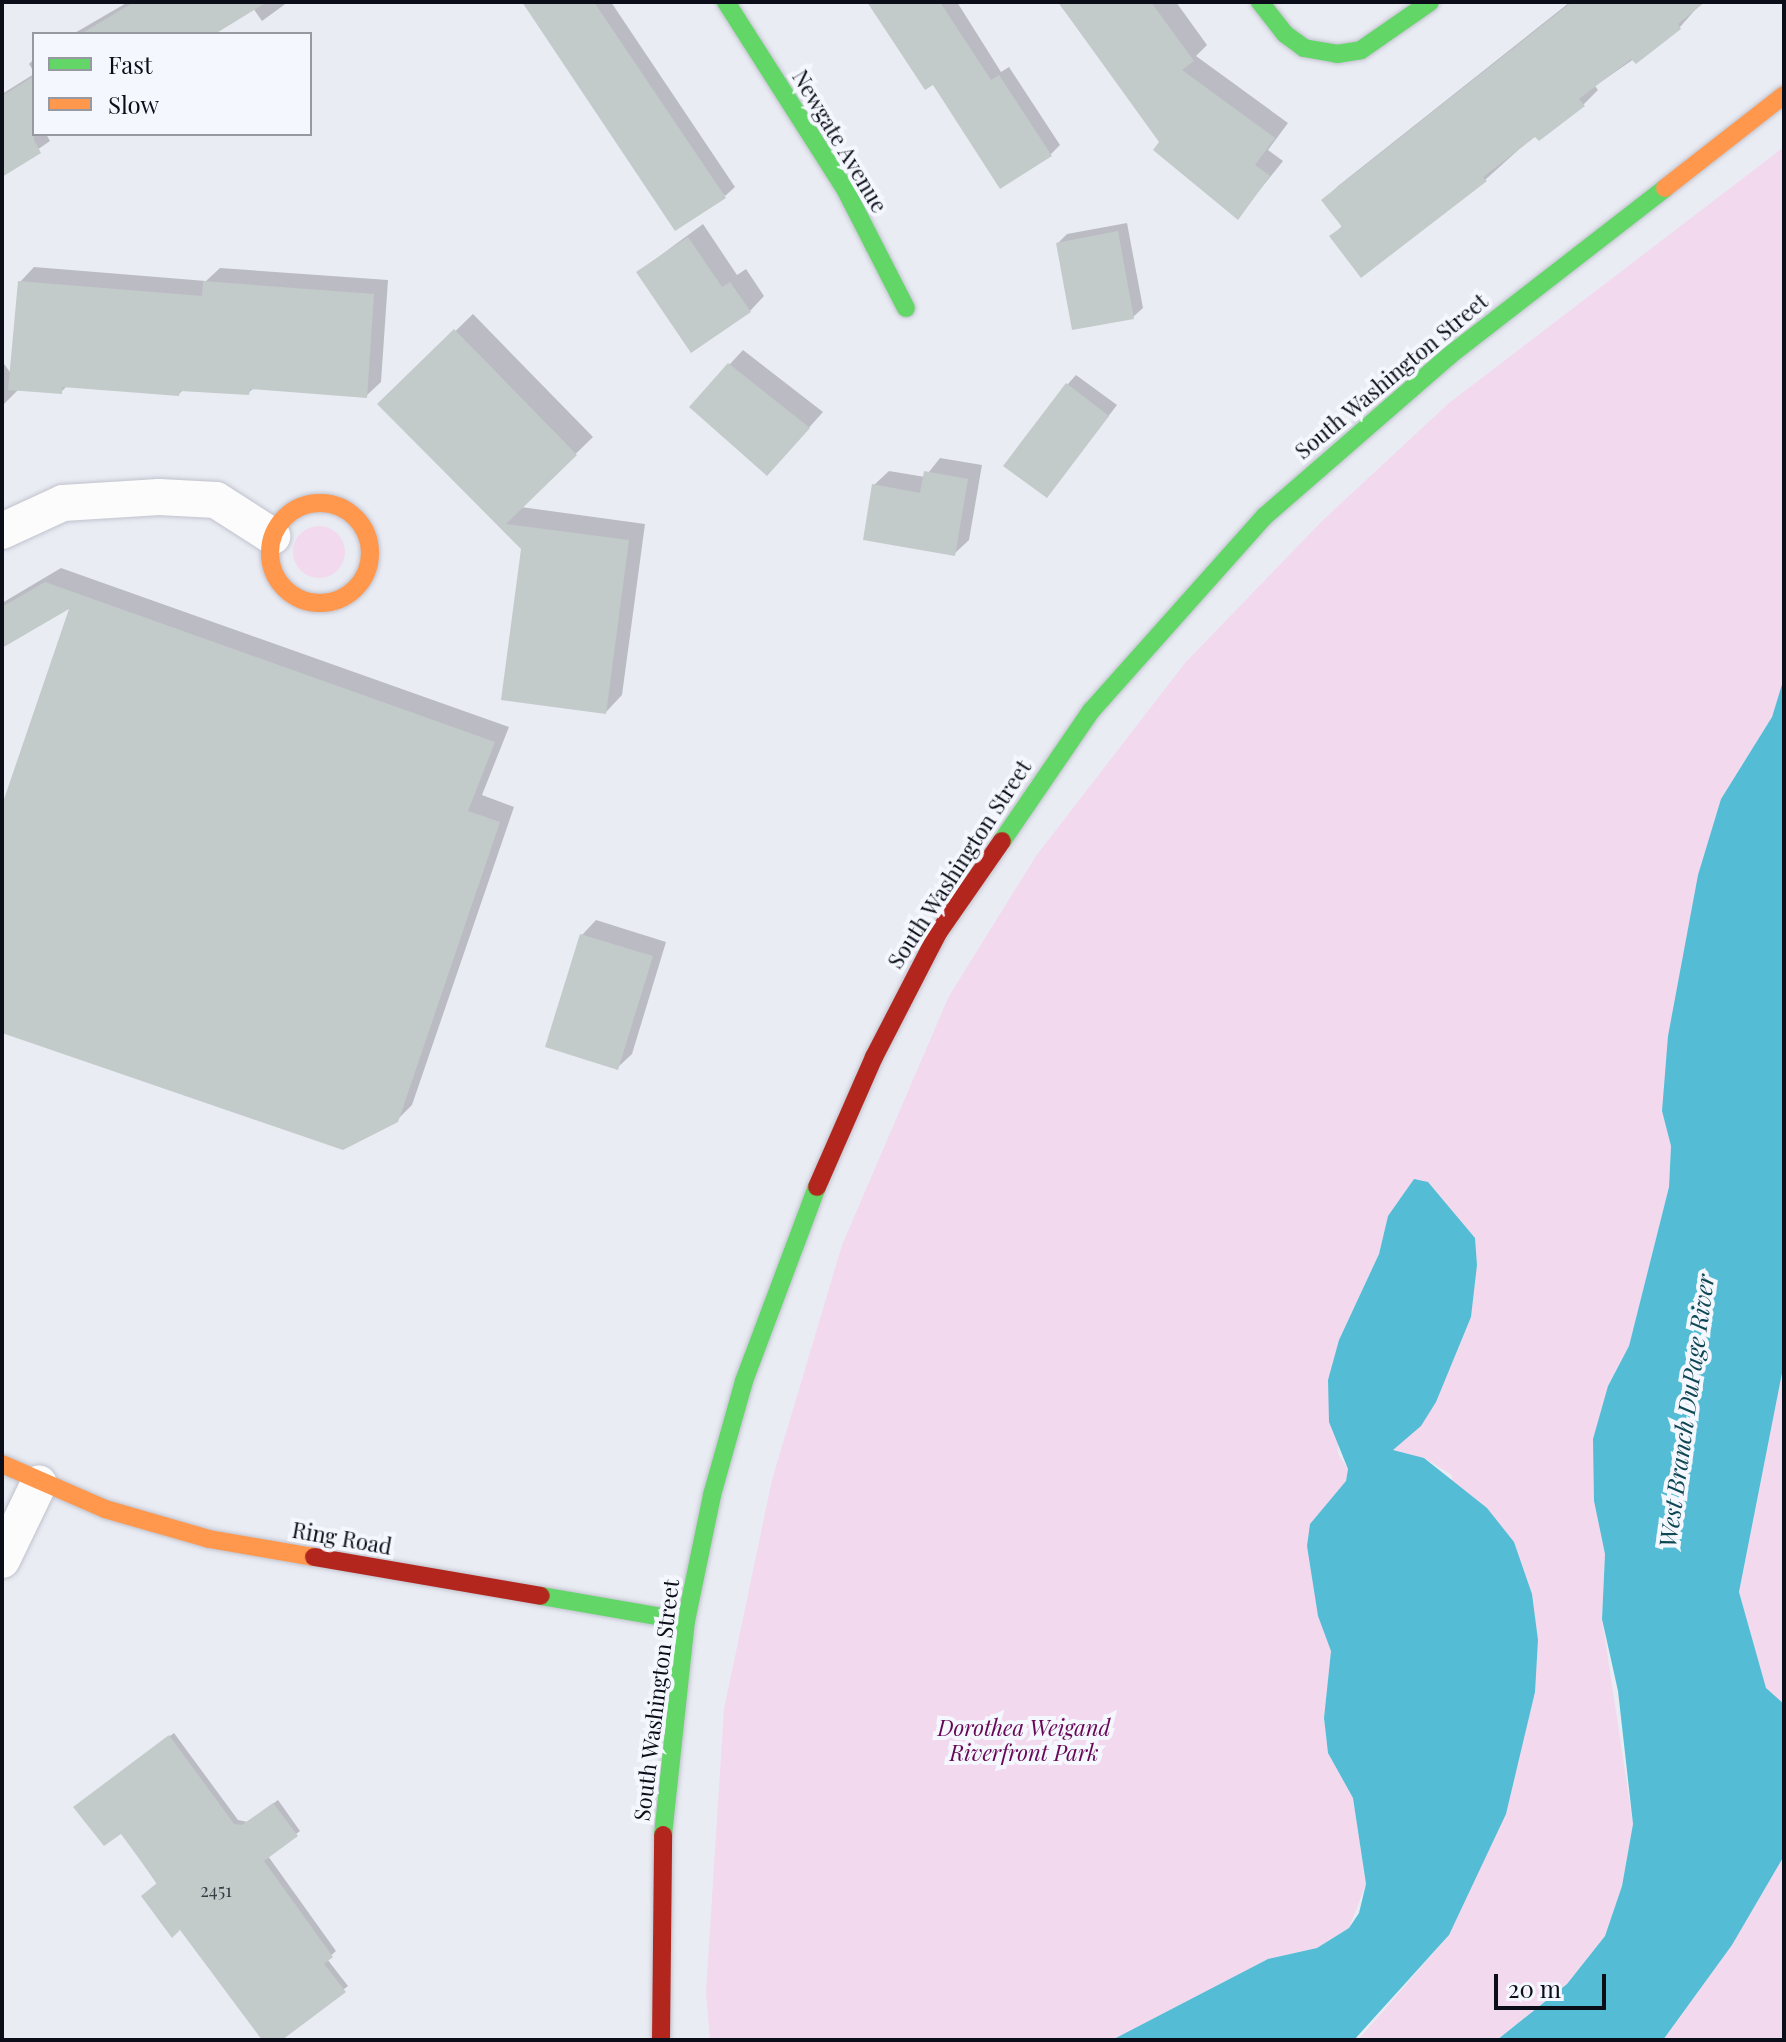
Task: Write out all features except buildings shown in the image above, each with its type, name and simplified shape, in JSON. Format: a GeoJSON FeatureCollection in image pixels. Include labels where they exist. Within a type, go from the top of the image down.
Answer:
{"type":"FeatureCollection","features":[{"type":"Feature","properties":{"kind":"main road","name":"Newgate Avenue"},"geometry":{"type":"LineString","coordinates":[[726,2],[844,187],[906,308]]}},
{"type":"Feature","properties":{"kind":"main road"},"geometry":{"type":"LineString","coordinates":[[1260,2],[1285,34],[1304,48],[1337,54],[1361,50],[1386,36],[1430,2]]}},
{"type":"Feature","properties":{"kind":"main road","name":"South Washington Street"},"geometry":{"type":"LineString","coordinates":[[661,2040],[662,1848],[686,1621],[712,1495],[744,1381],[802,1220],[921,964],[1024,802],[1161,628],[1289,494],[1450,355],[1784,95]]}},
{"type":"Feature","properties":{"kind":"main road"},"geometry":{"type":"LineString","coordinates":[[300,506],[341,507],[362,524],[368,536],[365,577],[334,602],[320,604],[293,596],[270,563],[272,536],[300,506]]}},
{"type":"Feature","properties":{"kind":"main road","name":"Ring Road"},"geometry":{"type":"LineString","coordinates":[[2,1464],[39,1483],[105,1509],[209,1539],[686,1621]]}},
{"type":"Feature","properties":{"kind":"street"},"geometry":{"type":"LineString","coordinates":[[2,531],[63,503],[159,497],[216,500],[272,536]]}},
{"type":"Feature","properties":{"kind":"street"},"geometry":{"type":"LineString","coordinates":[[2,1560],[39,1483]]}},
{"type":"Feature","properties":{"kind":"green space","name":"Dorothea Weigand Riverfront Park"},"geometry":{"type":"Polygon","coordinates":[[[1784,147],[1784,680],[1772,717],[1721,799],[1662,1111],[1671,1146],[1669,1187],[1629,1346],[1608,1386],[1594,1501],[1605,1554],[1602,1619],[1633,1824],[1622,1886],[1605,1936],[1567,1984],[1497,2040],[1358,2040],[1449,1935],[1452,1475],[1424,1458],[1392,1450],[1388,1216],[1379,1254],[1339,1340],[1338,1454],[1348,1469],[1346,1482],[1310,1524],[1331,1651],[1324,1718],[1328,1753],[1353,1798],[1366,1884],[1349,1928],[1317,1948],[1268,1959],[1112,2040],[710,2040],[706,1992],[724,1709],[772,1480],[842,1245],[949,996],[1036,856],[1185,663],[1321,522],[1449,403],[1784,147]]]}},
{"type":"Feature","properties":{"kind":"green space"},"geometry":{"type":"Polygon","coordinates":[[[319,526],[338,533],[345,552],[338,571],[319,578],[300,571],[293,552],[300,533],[319,526]]]}},
{"type":"Feature","properties":{"kind":"green space"},"geometry":{"type":"Polygon","coordinates":[[[1784,1363],[1784,1704],[1766,1689],[1739,1592],[1784,1363]]]}},
{"type":"Feature","properties":{"kind":"green space"},"geometry":{"type":"Polygon","coordinates":[[[1784,1856],[1784,2040],[1663,2040],[1732,1945],[1784,1856]]]}},
{"type":"Feature","properties":{"kind":"water","name":"West Branch DuPage River"},"geometry":{"type":"Polygon","coordinates":[[[1784,678],[1784,1363],[1739,1592],[1766,1688],[1784,1704],[1784,1856],[1732,1945],[1663,2040],[1497,2040],[1567,1984],[1605,1936],[1622,1886],[1633,1824],[1618,1691],[1602,1619],[1605,1554],[1594,1501],[1593,1439],[1608,1386],[1629,1346],[1669,1187],[1671,1146],[1662,1111],[1668,1036],[1698,875],[1721,799],[1772,717],[1784,678]]]}},
{"type":"Feature","properties":{"kind":"water"},"geometry":{"type":"Polygon","coordinates":[[[1414,1179],[1428,1182],[1475,1238],[1477,1265],[1471,1317],[1436,1402],[1421,1426],[1393,1450],[1424,1458],[1487,1508],[1514,1542],[1532,1594],[1538,1640],[1535,1692],[1506,1814],[1449,1935],[1354,2040],[1112,2040],[1268,1959],[1317,1948],[1349,1928],[1359,1913],[1366,1884],[1353,1798],[1328,1753],[1324,1718],[1331,1651],[1318,1616],[1307,1546],[1310,1524],[1346,1481],[1348,1469],[1329,1422],[1328,1380],[1339,1340],[1379,1254],[1388,1216],[1414,1179]]]}},
{"type":"Feature","properties":{"kind":"traffic: fast"},"geometry":{"type":"LineString","coordinates":[[726,2],[844,187],[906,308]]}},
{"type":"Feature","properties":{"kind":"traffic: fast"},"geometry":{"type":"LineString","coordinates":[[1260,2],[1285,34],[1304,48],[1337,54],[1361,50],[1430,2]]}},
{"type":"Feature","properties":{"kind":"traffic: fast"},"geometry":{"type":"LineString","coordinates":[[1002,841],[1091,711],[1265,516],[1450,355],[1665,188]]}},
{"type":"Feature","properties":{"kind":"traffic: fast"},"geometry":{"type":"LineString","coordinates":[[663,1835],[686,1621],[712,1495],[744,1381],[817,1187]]}},
{"type":"Feature","properties":{"kind":"traffic: fast"},"geometry":{"type":"LineString","coordinates":[[541,1596],[686,1621]]}},
{"type":"Feature","properties":{"kind":"traffic: slow"},"geometry":{"type":"LineString","coordinates":[[1665,188],[1784,95]]}},
{"type":"Feature","properties":{"kind":"traffic: slow"},"geometry":{"type":"LineString","coordinates":[[310,503],[330,503],[356,517],[367,534],[370,553],[367,572],[356,589],[330,603],[310,603],[292,595],[278,581],[270,563],[270,543],[278,525],[292,511],[310,503]]}},
{"type":"Feature","properties":{"kind":"traffic: slow"},"geometry":{"type":"LineString","coordinates":[[2,1464],[105,1509],[209,1539],[314,1557]]}},
{"type":"Feature","properties":{"kind":"traffic: jam"},"geometry":{"type":"LineString","coordinates":[[817,1187],[874,1057],[938,933],[1002,841]]}},
{"type":"Feature","properties":{"kind":"traffic: jam"},"geometry":{"type":"LineString","coordinates":[[314,1557],[541,1596]]}},
{"type":"Feature","properties":{"kind":"traffic: jam"},"geometry":{"type":"LineString","coordinates":[[661,2040],[663,1835]]}}]}
